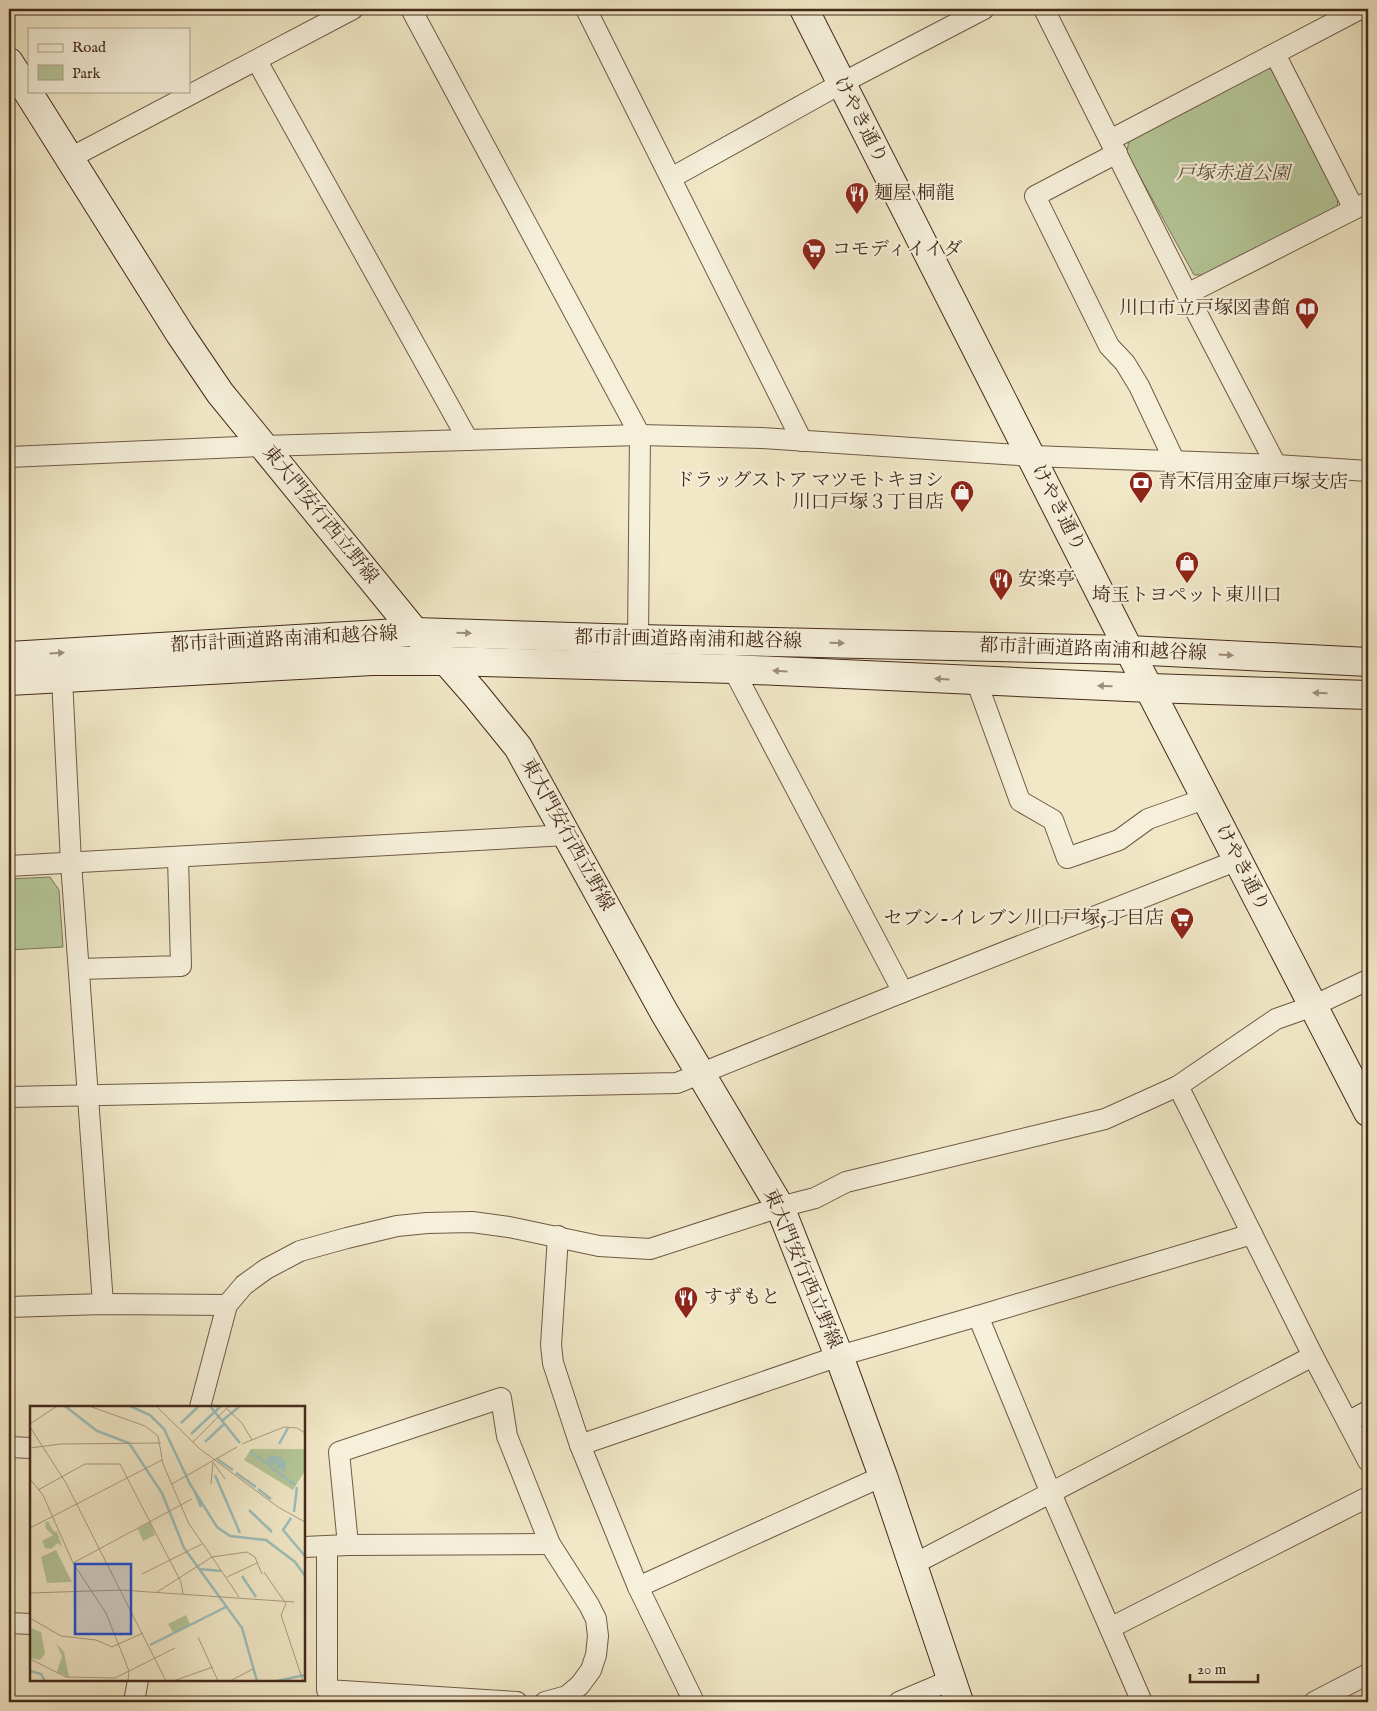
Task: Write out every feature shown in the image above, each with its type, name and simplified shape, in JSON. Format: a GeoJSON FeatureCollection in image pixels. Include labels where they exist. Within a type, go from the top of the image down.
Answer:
{"type":"FeatureCollection","features":[{"type":"Feature","properties":{"kind":"street"},"geometry":{"type":"LineString","coordinates":[[70,158],[353,9]]}},
{"type":"Feature","properties":{"kind":"street"},"geometry":{"type":"LineString","coordinates":[[410,9],[640,435],[638,639]]}},
{"type":"Feature","properties":{"kind":"street"},"geometry":{"type":"LineString","coordinates":[[586,9],[802,441]]}},
{"type":"Feature","properties":{"kind":"street","name":"けやき通り"},"geometry":{"type":"LineString","coordinates":[[804,9],[1129,650],[1368,1112]]}},
{"type":"Feature","properties":{"kind":"street"},"geometry":{"type":"LineString","coordinates":[[671,178],[984,9]]}},
{"type":"Feature","properties":{"kind":"street"},"geometry":{"type":"LineString","coordinates":[[1044,9],[1187,294],[1276,465]]}},
{"type":"Feature","properties":{"kind":"street"},"geometry":{"type":"LineString","coordinates":[[1175,462],[1139,386],[1125,363],[1110,346],[1035,196],[1114,147],[1275,54],[1360,9]]}},
{"type":"Feature","properties":{"kind":"street"},"geometry":{"type":"LineString","coordinates":[[1187,294],[1361,206],[1275,54]]}},
{"type":"Feature","properties":{"kind":"street"},"geometry":{"type":"LineString","coordinates":[[257,61],[468,440]]}},
{"type":"Feature","properties":{"kind":"street","name":"東大門安行西立野線"},"geometry":{"type":"LineString","coordinates":[[9,62],[28,92]]}},
{"type":"Feature","properties":{"kind":"street","name":"東大門安行西立野線"},"geometry":{"type":"LineString","coordinates":[[28,92],[180,334],[220,393],[415,632],[446,661],[476,694],[518,747],[664,1012],[780,1207],[839,1356],[883,1476],[955,1691]]}},
{"type":"Feature","properties":{"kind":"street"},"geometry":{"type":"LineString","coordinates":[[9,457],[263,446],[640,435],[762,438],[1032,456],[1276,465],[1368,471]]}},
{"type":"Feature","properties":{"kind":"street","name":"都市計画道路南浦和越谷線"},"geometry":{"type":"LineString","coordinates":[[9,656],[415,632],[1129,650],[1368,662]]}},
{"type":"Feature","properties":{"kind":"street","name":"都市計画道路南浦和越谷線"},"geometry":{"type":"LineString","coordinates":[[9,681],[372,661],[446,661],[733,669],[1150,688],[1368,695]]}},
{"type":"Feature","properties":{"kind":"street"},"geometry":{"type":"LineString","coordinates":[[733,669],[903,992]]}},
{"type":"Feature","properties":{"kind":"street"},"geometry":{"type":"LineString","coordinates":[[62,678],[71,863],[103,1304]]}},
{"type":"Feature","properties":{"kind":"street"},"geometry":{"type":"LineString","coordinates":[[976,680],[1020,801],[1053,820],[1067,858],[1119,840],[1148,819],[1207,798]]}},
{"type":"Feature","properties":{"kind":"street"},"geometry":{"type":"LineString","coordinates":[[9,866],[567,835]]}},
{"type":"Feature","properties":{"kind":"street"},"geometry":{"type":"LineString","coordinates":[[80,969],[181,966],[178,858]]}},
{"type":"Feature","properties":{"kind":"street"},"geometry":{"type":"LineString","coordinates":[[9,1097],[88,1097],[677,1083],[1238,860]]}},
{"type":"Feature","properties":{"kind":"street"},"geometry":{"type":"LineString","coordinates":[[200,1406],[227,1305],[244,1285],[259,1274],[300,1251],[397,1226],[472,1222],[558,1236],[599,1246],[650,1249],[780,1207],[815,1198],[846,1182],[1106,1119],[1178,1086],[1246,1037],[1276,1019],[1313,1006],[1368,980]]}},
{"type":"Feature","properties":{"kind":"street"},"geometry":{"type":"LineString","coordinates":[[1178,1086],[1313,1356],[1368,1461]]}},
{"type":"Feature","properties":{"kind":"street"},"geometry":{"type":"LineString","coordinates":[[580,1445],[839,1356],[1252,1234]]}},
{"type":"Feature","properties":{"kind":"street"},"geometry":{"type":"LineString","coordinates":[[558,1236],[550,1346],[553,1363],[580,1445],[638,1587],[694,1702]]}},
{"type":"Feature","properties":{"kind":"street"},"geometry":{"type":"LineString","coordinates":[[9,1307],[103,1304],[227,1305]]}},
{"type":"Feature","properties":{"kind":"street"},"geometry":{"type":"LineString","coordinates":[[978,1316],[1050,1492],[1142,1702]]}},
{"type":"Feature","properties":{"kind":"street"},"geometry":{"type":"LineString","coordinates":[[912,1565],[1313,1356]]}},
{"type":"Feature","properties":{"kind":"street"},"geometry":{"type":"LineString","coordinates":[[348,1545],[339,1452],[501,1398],[507,1436],[550,1544],[596,1619],[598,1636],[596,1655],[591,1670],[580,1685],[567,1696],[545,1702]]}},
{"type":"Feature","properties":{"kind":"street"},"geometry":{"type":"LineString","coordinates":[[1348,1422],[1368,1411]]}},
{"type":"Feature","properties":{"kind":"street"},"geometry":{"type":"LineString","coordinates":[[9,1447],[30,1448]]}},
{"type":"Feature","properties":{"kind":"street"},"geometry":{"type":"LineString","coordinates":[[638,1587],[883,1476]]}},
{"type":"Feature","properties":{"kind":"street"},"geometry":{"type":"LineString","coordinates":[[1110,1628],[1368,1497]]}},
{"type":"Feature","properties":{"kind":"street"},"geometry":{"type":"LineString","coordinates":[[305,1548],[348,1545],[550,1544]]}},
{"type":"Feature","properties":{"kind":"street"},"geometry":{"type":"LineString","coordinates":[[326,1547],[327,1690],[517,1702]]}},
{"type":"Feature","properties":{"kind":"street"},"geometry":{"type":"LineString","coordinates":[[9,1623],[30,1624]]}},
{"type":"Feature","properties":{"kind":"street"},"geometry":{"type":"LineString","coordinates":[[1314,1702],[1368,1674]]}},
{"type":"Feature","properties":{"kind":"street"},"geometry":{"type":"LineString","coordinates":[[134,1702],[138,1681]]}},
{"type":"Feature","properties":{"kind":"street"},"geometry":{"type":"LineString","coordinates":[[899,1702],[955,1691]]}},
{"type":"Feature","properties":{"kind":"green space","name":"戸塚赤道公園"},"geometry":{"type":"Polygon","coordinates":[[[1265,68],[1276,70],[1338,195],[1337,209],[1209,275],[1194,275],[1127,153],[1129,139],[1265,68]]]}},
{"type":"Feature","properties":{"kind":"green space"},"geometry":{"type":"Polygon","coordinates":[[[50,877],[59,890],[63,947],[9,950],[9,879],[50,877]]]}},
{"type":"Feature","properties":{"kind":"place","name":"麺屋 桐龍"},"geometry":{"type":"Point","coordinates":[857,215]}},
{"type":"Feature","properties":{"kind":"place","name":"コモディイイダ"},"geometry":{"type":"Point","coordinates":[814,271]}},
{"type":"Feature","properties":{"kind":"place","name":"川口市立戸塚図書館"},"geometry":{"type":"Point","coordinates":[1307,330]}},
{"type":"Feature","properties":{"kind":"place","name":"青木信用金庫戸塚支店"},"geometry":{"type":"Point","coordinates":[1141,504]}},
{"type":"Feature","properties":{"kind":"place","name":"ドラッグストア マツモトキヨシ 川口戸塚３丁目店"},"geometry":{"type":"Point","coordinates":[962,513]}},
{"type":"Feature","properties":{"kind":"place","name":"埼玉トヨペット東川口"},"geometry":{"type":"Point","coordinates":[1187,584]}},
{"type":"Feature","properties":{"kind":"place","name":"安楽亭"},"geometry":{"type":"Point","coordinates":[1001,601]}},
{"type":"Feature","properties":{"kind":"place","name":"セブン-イレブン川口戸塚5丁目店"},"geometry":{"type":"Point","coordinates":[1182,940]}},
{"type":"Feature","properties":{"kind":"place","name":"すずもと"},"geometry":{"type":"Point","coordinates":[686,1319]}}]}
